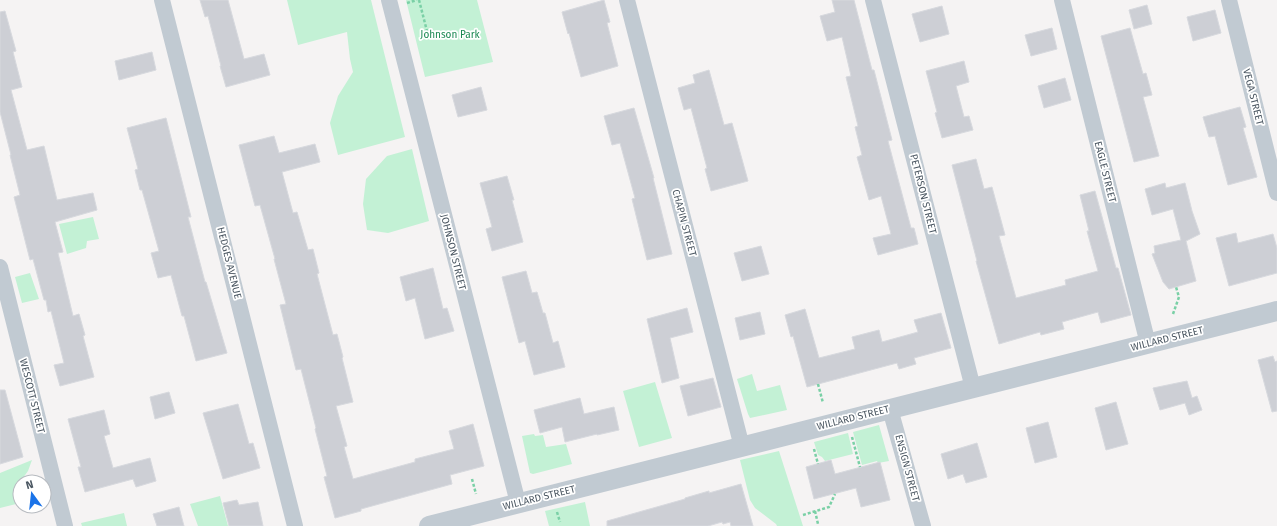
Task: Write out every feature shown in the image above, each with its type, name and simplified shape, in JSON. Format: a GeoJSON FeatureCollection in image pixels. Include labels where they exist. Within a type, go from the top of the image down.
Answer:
{"type":"FeatureCollection","features":[{"type":"Feature","properties":{"kind":"street","name":"HEDGES AVENUE"},"geometry":{"type":"LineString","coordinates":[[162,0],[296,526]]}},
{"type":"Feature","properties":{"kind":"street","name":"JOHNSON STREET"},"geometry":{"type":"LineString","coordinates":[[389,0],[518,503]]}},
{"type":"Feature","properties":{"kind":"street","name":"CHAPIN STREET"},"geometry":{"type":"LineString","coordinates":[[627,0],[742,447]]}},
{"type":"Feature","properties":{"kind":"street","name":"PETERSON STREET"},"geometry":{"type":"LineString","coordinates":[[873,0],[973,388]]}},
{"type":"Feature","properties":{"kind":"street","name":"EAGLE STREET"},"geometry":{"type":"LineString","coordinates":[[1062,0],[1148,344]]}},
{"type":"Feature","properties":{"kind":"street","name":"VEGA STREET"},"geometry":{"type":"LineString","coordinates":[[1229,0],[1277,193]]}},
{"type":"Feature","properties":{"kind":"street","name":"WESCOTT STREET"},"geometry":{"type":"LineString","coordinates":[[0,267],[64,526]]}},
{"type":"Feature","properties":{"kind":"street","name":"WILLARD STREET"},"geometry":{"type":"LineString","coordinates":[[429,526],[1277,310]]}},
{"type":"Feature","properties":{"kind":"street","name":"ENSIGN STREET"},"geometry":{"type":"LineString","coordinates":[[890,409],[923,526]]}},
{"type":"Feature","properties":{"kind":"path"},"geometry":{"type":"LineString","coordinates":[[420,0],[428,35],[439,38]]}},
{"type":"Feature","properties":{"kind":"path"},"geometry":{"type":"LineString","coordinates":[[1173,314],[1179,297],[1176,287]]}},
{"type":"Feature","properties":{"kind":"path"},"geometry":{"type":"LineString","coordinates":[[818,384],[823,402]]}},
{"type":"Feature","properties":{"kind":"path"},"geometry":{"type":"LineString","coordinates":[[850,431],[860,467]]}},
{"type":"Feature","properties":{"kind":"path"},"geometry":{"type":"LineString","coordinates":[[813,446],[818,464]]}},
{"type":"Feature","properties":{"kind":"path"},"geometry":{"type":"LineString","coordinates":[[472,479],[476,495]]}},
{"type":"Feature","properties":{"kind":"path"},"geometry":{"type":"LineString","coordinates":[[803,515],[829,507],[835,494]]}},
{"type":"Feature","properties":{"kind":"path"},"geometry":{"type":"LineString","coordinates":[[815,511],[818,524]]}},
{"type":"Feature","properties":{"kind":"green space"},"geometry":{"type":"Polygon","coordinates":[[[287,0],[371,0],[405,137],[338,155],[330,123],[338,96],[353,72],[347,32],[298,45],[287,0]]]}},
{"type":"Feature","properties":{"kind":"green space","name":"Johnson Park"},"geometry":{"type":"Polygon","coordinates":[[[406,0],[477,0],[493,62],[425,77],[406,0]]]}},
{"type":"Feature","properties":{"kind":"green space"},"geometry":{"type":"Polygon","coordinates":[[[412,149],[429,221],[388,233],[367,230],[363,204],[366,179],[387,156],[412,149]]]}},
{"type":"Feature","properties":{"kind":"green space"},"geometry":{"type":"Polygon","coordinates":[[[93,217],[99,239],[87,241],[86,248],[67,254],[59,224],[93,217]]]}},
{"type":"Feature","properties":{"kind":"green space"},"geometry":{"type":"Polygon","coordinates":[[[30,273],[39,299],[22,303],[15,277],[30,273]]]}},
{"type":"Feature","properties":{"kind":"green space"},"geometry":{"type":"Polygon","coordinates":[[[752,374],[757,391],[780,385],[787,410],[750,418],[737,379],[752,374]]]}},
{"type":"Feature","properties":{"kind":"green space"},"geometry":{"type":"Polygon","coordinates":[[[655,382],[672,438],[639,447],[623,391],[655,382]]]}},
{"type":"Feature","properties":{"kind":"green space"},"geometry":{"type":"Polygon","coordinates":[[[879,425],[889,461],[878,463],[877,461],[862,465],[853,432],[879,425]]]}},
{"type":"Feature","properties":{"kind":"green space"},"geometry":{"type":"Polygon","coordinates":[[[848,433],[853,454],[825,461],[818,455],[814,442],[848,433]]]}},
{"type":"Feature","properties":{"kind":"green space"},"geometry":{"type":"Polygon","coordinates":[[[534,434],[535,436],[543,435],[546,447],[566,444],[572,464],[533,474],[530,473],[522,436],[534,434]]]}},
{"type":"Feature","properties":{"kind":"green space"},"geometry":{"type":"Polygon","coordinates":[[[779,451],[803,526],[777,526],[755,508],[750,500],[740,460],[779,451]]]}},
{"type":"Feature","properties":{"kind":"green space"},"geometry":{"type":"Polygon","coordinates":[[[32,460],[26,474],[12,474],[12,505],[0,508],[0,473],[32,460]]]}},
{"type":"Feature","properties":{"kind":"green space"},"geometry":{"type":"Polygon","coordinates":[[[220,496],[228,526],[198,526],[190,504],[220,496]]]}},
{"type":"Feature","properties":{"kind":"green space"},"geometry":{"type":"Polygon","coordinates":[[[585,502],[590,526],[549,526],[545,511],[585,502]]]}},
{"type":"Feature","properties":{"kind":"green space"},"geometry":{"type":"Polygon","coordinates":[[[124,513],[127,526],[82,526],[81,523],[124,513]]]}},
{"type":"Feature","properties":{"kind":"building"},"geometry":{"type":"Polygon","coordinates":[[[200,0],[228,0],[244,59],[264,54],[270,75],[226,87],[208,16],[205,17],[200,0]]]}},
{"type":"Feature","properties":{"kind":"building"},"geometry":{"type":"Polygon","coordinates":[[[604,0],[610,22],[607,23],[618,66],[581,77],[562,12],[604,0]]]}},
{"type":"Feature","properties":{"kind":"building"},"geometry":{"type":"Polygon","coordinates":[[[832,0],[854,0],[892,140],[888,141],[911,228],[914,228],[918,244],[878,255],[873,238],[891,234],[881,196],[869,200],[857,157],[862,155],[855,127],[858,126],[846,77],[851,76],[842,37],[827,41],[820,16],[835,12],[832,0]]]}},
{"type":"Feature","properties":{"kind":"building"},"geometry":{"type":"Polygon","coordinates":[[[1147,5],[1152,24],[1134,29],[1129,10],[1147,5]]]}},
{"type":"Feature","properties":{"kind":"building"},"geometry":{"type":"Polygon","coordinates":[[[942,6],[949,34],[920,42],[912,14],[942,6]]]}},
{"type":"Feature","properties":{"kind":"building"},"geometry":{"type":"Polygon","coordinates":[[[1215,10],[1221,33],[1193,41],[1187,17],[1215,10]]]}},
{"type":"Feature","properties":{"kind":"building"},"geometry":{"type":"Polygon","coordinates":[[[5,11],[16,51],[13,52],[22,87],[11,90],[27,150],[44,146],[57,200],[93,193],[97,210],[55,222],[63,252],[58,253],[73,316],[79,314],[85,335],[83,336],[94,377],[60,386],[54,365],[64,363],[51,311],[48,312],[46,300],[44,300],[33,259],[30,260],[14,197],[20,195],[0,112],[0,12],[5,11]]]}},
{"type":"Feature","properties":{"kind":"building"},"geometry":{"type":"Polygon","coordinates":[[[1052,28],[1057,49],[1031,56],[1025,35],[1052,28]]]}},
{"type":"Feature","properties":{"kind":"building"},"geometry":{"type":"Polygon","coordinates":[[[1130,28],[1143,74],[1146,73],[1152,95],[1143,97],[1159,156],[1134,162],[1101,36],[1130,28]]]}},
{"type":"Feature","properties":{"kind":"building"},"geometry":{"type":"Polygon","coordinates":[[[152,52],[156,70],[119,80],[115,61],[152,52]]]}},
{"type":"Feature","properties":{"kind":"building"},"geometry":{"type":"Polygon","coordinates":[[[964,61],[969,82],[956,86],[964,117],[969,116],[973,130],[942,138],[926,71],[964,61]]]}},
{"type":"Feature","properties":{"kind":"building"},"geometry":{"type":"Polygon","coordinates":[[[709,70],[724,125],[732,123],[748,181],[711,191],[705,169],[707,168],[691,108],[684,110],[678,88],[695,83],[693,75],[709,70]]]}},
{"type":"Feature","properties":{"kind":"building"},"geometry":{"type":"Polygon","coordinates":[[[1065,78],[1071,100],[1044,108],[1038,86],[1065,78]]]}},
{"type":"Feature","properties":{"kind":"building"},"geometry":{"type":"Polygon","coordinates":[[[481,87],[487,110],[458,117],[452,95],[481,87]]]}},
{"type":"Feature","properties":{"kind":"building"},"geometry":{"type":"Polygon","coordinates":[[[1240,107],[1246,127],[1243,128],[1257,177],[1228,185],[1215,136],[1209,137],[1203,117],[1240,107]]]}},
{"type":"Feature","properties":{"kind":"building"},"geometry":{"type":"Polygon","coordinates":[[[634,108],[654,178],[672,254],[647,260],[632,199],[635,198],[620,143],[612,145],[604,116],[634,108]]]}},
{"type":"Feature","properties":{"kind":"building"},"geometry":{"type":"Polygon","coordinates":[[[166,118],[191,217],[188,217],[205,282],[227,353],[196,361],[171,275],[158,278],[151,253],[159,251],[142,190],[140,190],[135,170],[138,169],[127,128],[166,118]]]}},
{"type":"Feature","properties":{"kind":"building"},"geometry":{"type":"Polygon","coordinates":[[[274,136],[279,153],[315,144],[320,162],[282,172],[293,213],[297,212],[308,250],[313,249],[319,273],[317,274],[333,335],[337,334],[343,357],[353,402],[336,406],[347,446],[344,447],[353,479],[415,462],[415,459],[454,449],[449,431],[473,424],[484,466],[450,475],[452,484],[361,509],[361,511],[335,518],[324,477],[327,476],[301,369],[296,370],[280,305],[286,304],[275,259],[260,205],[255,206],[239,145],[274,136]]]}},
{"type":"Feature","properties":{"kind":"building"},"geometry":{"type":"Polygon","coordinates":[[[976,159],[984,189],[992,187],[1005,235],[999,236],[1016,298],[1066,285],[1065,280],[1098,271],[1087,231],[1089,231],[1080,195],[1095,191],[1116,268],[1118,268],[1131,315],[1101,323],[1098,312],[1062,322],[1064,329],[1041,335],[1040,332],[999,344],[952,165],[976,159]]]}},
{"type":"Feature","properties":{"kind":"building"},"geometry":{"type":"Polygon","coordinates":[[[507,176],[523,242],[492,251],[486,229],[492,227],[480,183],[507,176]]]}},
{"type":"Feature","properties":{"kind":"building"},"geometry":{"type":"Polygon","coordinates":[[[1165,183],[1166,188],[1185,183],[1200,234],[1186,241],[1196,281],[1169,289],[1163,282],[1152,254],[1155,253],[1154,246],[1181,240],[1173,209],[1152,215],[1145,189],[1165,183]]]}},
{"type":"Feature","properties":{"kind":"building"},"geometry":{"type":"Polygon","coordinates":[[[1236,233],[1238,243],[1273,234],[1277,248],[1277,273],[1229,286],[1216,238],[1236,233]]]}},
{"type":"Feature","properties":{"kind":"building"},"geometry":{"type":"Polygon","coordinates":[[[761,246],[769,274],[742,281],[734,253],[761,246]]]}},
{"type":"Feature","properties":{"kind":"building"},"geometry":{"type":"Polygon","coordinates":[[[433,268],[443,309],[447,308],[454,331],[425,339],[415,298],[406,301],[400,277],[433,268]]]}},
{"type":"Feature","properties":{"kind":"building"},"geometry":{"type":"Polygon","coordinates":[[[526,271],[532,293],[537,292],[543,313],[545,313],[553,343],[558,341],[565,367],[534,375],[525,341],[519,343],[502,277],[526,271]]]}},
{"type":"Feature","properties":{"kind":"building"},"geometry":{"type":"Polygon","coordinates":[[[687,308],[693,332],[670,338],[679,378],[662,383],[647,319],[687,308]]]}},
{"type":"Feature","properties":{"kind":"building"},"geometry":{"type":"Polygon","coordinates":[[[805,309],[819,358],[855,349],[852,337],[879,330],[882,342],[918,332],[914,320],[941,313],[951,348],[914,358],[916,364],[899,369],[897,363],[807,387],[793,336],[791,337],[785,315],[805,309]]]}},
{"type":"Feature","properties":{"kind":"building"},"geometry":{"type":"Polygon","coordinates":[[[760,312],[765,334],[740,340],[735,318],[760,312]]]}},
{"type":"Feature","properties":{"kind":"building"},"geometry":{"type":"Polygon","coordinates":[[[1273,356],[1275,362],[1277,361],[1277,411],[1272,412],[1258,360],[1273,356]]]}},
{"type":"Feature","properties":{"kind":"building"},"geometry":{"type":"Polygon","coordinates":[[[713,378],[721,407],[688,416],[680,386],[713,378]]]}},
{"type":"Feature","properties":{"kind":"building"},"geometry":{"type":"Polygon","coordinates":[[[1187,381],[1192,398],[1197,396],[1202,410],[1189,415],[1185,403],[1160,410],[1153,388],[1187,381]]]}},
{"type":"Feature","properties":{"kind":"building"},"geometry":{"type":"Polygon","coordinates":[[[0,390],[5,390],[23,457],[0,464],[0,390]]]}},
{"type":"Feature","properties":{"kind":"building"},"geometry":{"type":"Polygon","coordinates":[[[169,392],[175,413],[155,419],[150,397],[169,392]]]}},
{"type":"Feature","properties":{"kind":"building"},"geometry":{"type":"Polygon","coordinates":[[[580,398],[584,414],[614,407],[619,430],[565,442],[562,427],[540,433],[534,410],[580,398]]]}},
{"type":"Feature","properties":{"kind":"building"},"geometry":{"type":"Polygon","coordinates":[[[1116,402],[1128,444],[1106,450],[1095,408],[1116,402]]]}},
{"type":"Feature","properties":{"kind":"building"},"geometry":{"type":"Polygon","coordinates":[[[238,404],[249,444],[253,443],[260,468],[223,479],[203,413],[238,404]]]}},
{"type":"Feature","properties":{"kind":"building"},"geometry":{"type":"Polygon","coordinates":[[[104,410],[110,434],[104,436],[113,468],[150,458],[156,481],[136,487],[133,479],[85,492],[78,467],[81,467],[68,419],[104,410]]]}},
{"type":"Feature","properties":{"kind":"building"},"geometry":{"type":"Polygon","coordinates":[[[1048,422],[1057,457],[1035,463],[1026,428],[1048,422]]]}},
{"type":"Feature","properties":{"kind":"building"},"geometry":{"type":"Polygon","coordinates":[[[977,443],[987,477],[966,483],[963,474],[948,479],[941,454],[977,443]]]}},
{"type":"Feature","properties":{"kind":"building"},"geometry":{"type":"Polygon","coordinates":[[[831,460],[835,474],[880,462],[890,500],[861,507],[856,488],[814,499],[806,467],[831,460]]]}},
{"type":"Feature","properties":{"kind":"building"},"geometry":{"type":"Polygon","coordinates":[[[741,484],[753,526],[731,526],[730,522],[723,524],[722,522],[708,526],[607,526],[607,521],[709,491],[709,493],[741,484]]]}},
{"type":"Feature","properties":{"kind":"building"},"geometry":{"type":"Polygon","coordinates":[[[237,500],[239,505],[258,502],[263,526],[229,526],[223,503],[237,500]]]}},
{"type":"Feature","properties":{"kind":"building"},"geometry":{"type":"Polygon","coordinates":[[[179,507],[184,526],[157,526],[153,514],[179,507]]]}}]}
